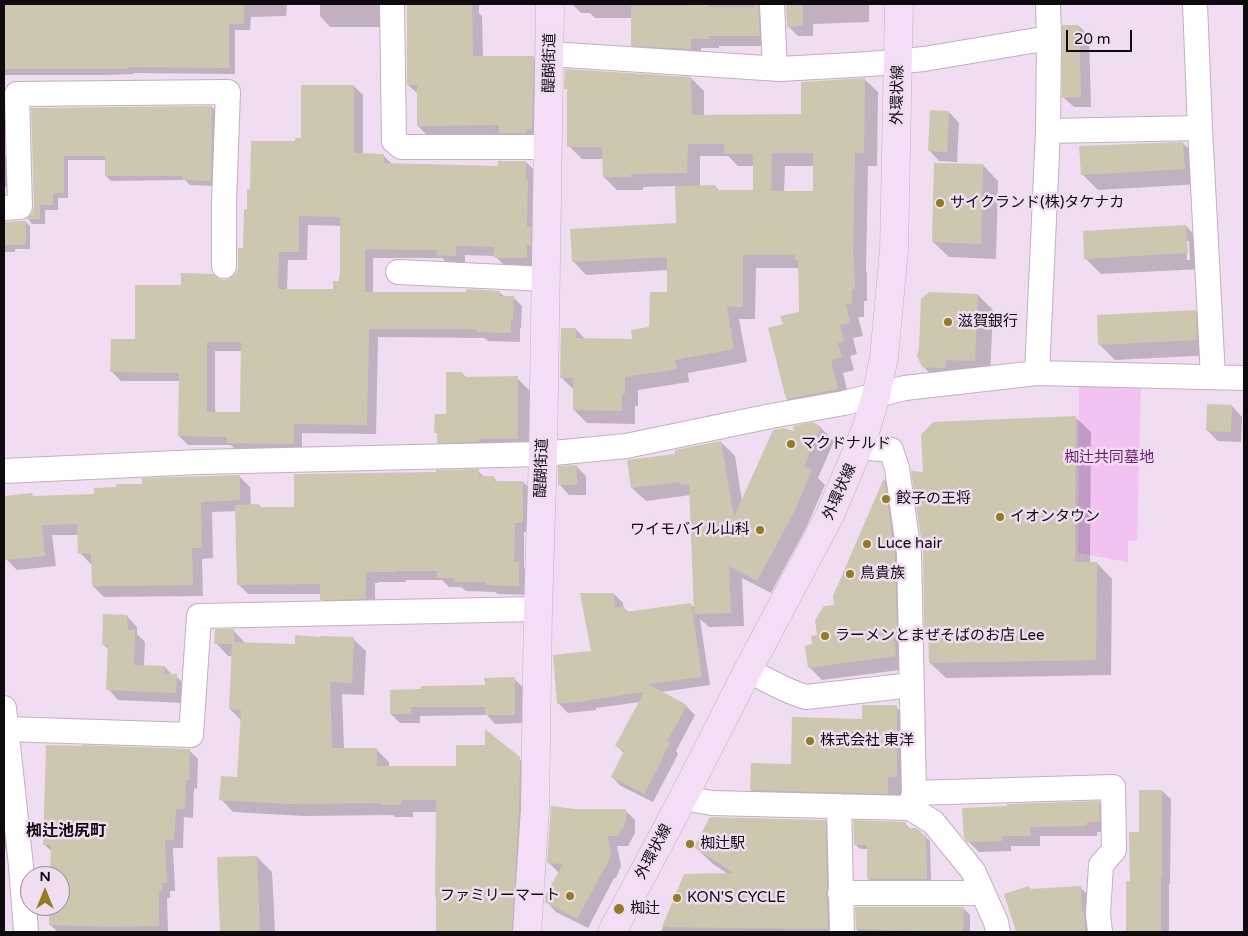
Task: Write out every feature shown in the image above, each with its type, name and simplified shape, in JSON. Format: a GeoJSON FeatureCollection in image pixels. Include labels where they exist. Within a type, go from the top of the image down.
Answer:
{"type":"FeatureCollection","features":[{"type":"Feature","properties":{"kind":"street"},"geometry":{"type":"LineString","coordinates":[[392,4],[394,141],[401,147],[549,147]]}},
{"type":"Feature","properties":{"kind":"street","name":"醍醐街道"},"geometry":{"type":"LineString","coordinates":[[527,932],[535,810],[549,147],[550,4]]}},
{"type":"Feature","properties":{"kind":"street"},"geometry":{"type":"LineString","coordinates":[[772,4],[775,69]]}},
{"type":"Feature","properties":{"kind":"street","name":"外環状線"},"geometry":{"type":"LineString","coordinates":[[612,932],[830,514],[860,447],[876,396],[884,357],[894,250],[899,4]]}},
{"type":"Feature","properties":{"kind":"street"},"geometry":{"type":"LineString","coordinates":[[1037,374],[1048,131],[1048,4]]}},
{"type":"Feature","properties":{"kind":"street"},"geometry":{"type":"LineString","coordinates":[[1196,4],[1200,128],[1213,377]]}},
{"type":"Feature","properties":{"kind":"street"},"geometry":{"type":"LineString","coordinates":[[550,54],[775,69],[899,62],[1049,38]]}},
{"type":"Feature","properties":{"kind":"street"},"geometry":{"type":"LineString","coordinates":[[4,208],[20,207],[17,94],[228,92],[224,266]]}},
{"type":"Feature","properties":{"kind":"street"},"geometry":{"type":"LineString","coordinates":[[1048,131],[1200,128]]}},
{"type":"Feature","properties":{"kind":"street"},"geometry":{"type":"LineString","coordinates":[[398,272],[546,279]]}},
{"type":"Feature","properties":{"kind":"street"},"geometry":{"type":"LineString","coordinates":[[4,471],[199,462],[543,454],[626,446],[844,403],[905,388],[1037,374],[1244,378]]}},
{"type":"Feature","properties":{"kind":"street"},"geometry":{"type":"LineString","coordinates":[[860,447],[891,450],[898,468],[909,554],[912,800],[933,822],[972,871],[984,893],[998,932]]}},
{"type":"Feature","properties":{"kind":"street"},"geometry":{"type":"LineString","coordinates":[[26,932],[13,866],[5,718],[191,734],[199,616],[538,609]]}},
{"type":"Feature","properties":{"kind":"street"},"geometry":{"type":"LineString","coordinates":[[748,670],[780,688],[806,696],[912,685]]}},
{"type":"Feature","properties":{"kind":"street"},"geometry":{"type":"LineString","coordinates":[[683,798],[712,803],[838,806],[1113,787],[1114,850],[1101,865],[1098,914],[1100,932]]}},
{"type":"Feature","properties":{"kind":"street"},"geometry":{"type":"LineString","coordinates":[[838,806],[842,932]]}},
{"type":"Feature","properties":{"kind":"street"},"geometry":{"type":"LineString","coordinates":[[840,893],[984,893]]}},
{"type":"Feature","properties":{"kind":"green space","name":"椥辻共同墓地"},"geometry":{"type":"Polygon","coordinates":[[[1079,385],[1141,386],[1137,541],[1128,541],[1128,562],[1078,553],[1079,385]]]}},
{"type":"Feature","properties":{"kind":"building"},"geometry":{"type":"Polygon","coordinates":[[[4,4],[244,4],[244,24],[229,24],[229,68],[4,69],[4,4]]]}},
{"type":"Feature","properties":{"kind":"building"},"geometry":{"type":"Polygon","coordinates":[[[407,4],[472,4],[473,56],[534,56],[532,129],[527,129],[526,133],[499,133],[499,125],[417,126],[417,85],[407,85],[407,4]]]}},
{"type":"Feature","properties":{"kind":"building"},"geometry":{"type":"Polygon","coordinates":[[[689,4],[709,4],[709,7],[754,7],[754,5],[758,5],[760,36],[709,36],[709,39],[691,39],[691,49],[631,46],[631,6],[689,6],[689,4]]]}},
{"type":"Feature","properties":{"kind":"building"},"geometry":{"type":"Polygon","coordinates":[[[786,4],[803,4],[803,26],[787,27],[786,4]]]}},
{"type":"Feature","properties":{"kind":"building"},"geometry":{"type":"Polygon","coordinates":[[[1062,25],[1079,25],[1081,97],[1062,98],[1062,25]]]}},
{"type":"Feature","properties":{"kind":"building"},"geometry":{"type":"Polygon","coordinates":[[[565,69],[691,77],[692,115],[801,114],[801,82],[865,78],[864,153],[855,153],[853,258],[855,289],[852,289],[852,304],[846,304],[850,323],[840,325],[844,341],[838,343],[842,357],[831,360],[838,389],[786,399],[768,328],[783,324],[780,316],[799,312],[798,260],[795,260],[795,255],[743,255],[743,307],[727,306],[734,349],[675,360],[677,369],[625,377],[622,411],[573,410],[573,378],[560,378],[561,328],[576,328],[576,338],[632,339],[631,330],[649,327],[650,292],[667,292],[667,257],[572,262],[570,229],[676,223],[675,186],[715,185],[716,190],[753,190],[753,154],[724,154],[724,144],[688,144],[687,173],[631,174],[631,177],[603,177],[602,147],[567,147],[567,89],[564,89],[565,69]],[[772,153],[771,191],[813,191],[813,153],[772,153]]]}},
{"type":"Feature","properties":{"kind":"building"},"geometry":{"type":"Polygon","coordinates":[[[301,85],[354,85],[354,153],[384,154],[384,163],[498,166],[498,161],[526,161],[526,180],[528,180],[527,227],[531,227],[531,245],[527,245],[527,258],[494,258],[494,247],[456,246],[456,256],[437,255],[437,250],[365,249],[365,292],[466,292],[466,289],[500,291],[500,296],[514,296],[511,333],[477,332],[477,329],[369,329],[367,425],[294,424],[294,444],[227,443],[227,437],[178,436],[179,373],[110,372],[111,339],[135,339],[135,285],[181,285],[181,273],[213,274],[224,280],[236,273],[238,269],[238,248],[243,248],[244,209],[247,209],[247,189],[250,189],[251,141],[295,141],[295,138],[301,138],[301,85]],[[299,216],[299,252],[279,252],[278,289],[333,289],[333,281],[339,281],[340,275],[340,217],[299,216]],[[207,342],[207,412],[240,412],[241,342],[207,342]]]}},
{"type":"Feature","properties":{"kind":"building"},"geometry":{"type":"Polygon","coordinates":[[[212,106],[211,181],[183,180],[183,176],[105,176],[105,156],[64,156],[64,193],[53,193],[53,205],[40,205],[40,219],[26,219],[32,214],[34,207],[31,108],[212,106]]]}},
{"type":"Feature","properties":{"kind":"building"},"geometry":{"type":"Polygon","coordinates":[[[930,110],[949,111],[947,152],[928,151],[930,110]]]}},
{"type":"Feature","properties":{"kind":"building"},"geometry":{"type":"Polygon","coordinates":[[[1183,142],[1185,169],[1081,175],[1079,146],[1183,142]]]}},
{"type":"Feature","properties":{"kind":"building"},"geometry":{"type":"Polygon","coordinates":[[[934,163],[983,164],[981,244],[932,242],[934,163]]]}},
{"type":"Feature","properties":{"kind":"building"},"geometry":{"type":"Polygon","coordinates":[[[26,221],[26,245],[4,245],[4,222],[26,221]]]}},
{"type":"Feature","properties":{"kind":"building"},"geometry":{"type":"Polygon","coordinates":[[[1186,225],[1188,253],[1084,259],[1083,231],[1186,225]]]}},
{"type":"Feature","properties":{"kind":"building","name":"滋賀銀行"},"geometry":{"type":"Polygon","coordinates":[[[929,292],[978,294],[975,361],[946,360],[945,368],[922,367],[917,356],[921,299],[929,292]]]}},
{"type":"Feature","properties":{"kind":"building"},"geometry":{"type":"Polygon","coordinates":[[[1196,310],[1197,340],[1098,345],[1097,315],[1196,310]]]}},
{"type":"Feature","properties":{"kind":"building"},"geometry":{"type":"Polygon","coordinates":[[[446,372],[463,372],[463,377],[518,376],[518,439],[479,439],[479,442],[437,443],[437,433],[434,433],[435,414],[446,414],[446,372]]]}},
{"type":"Feature","properties":{"kind":"building"},"geometry":{"type":"Polygon","coordinates":[[[1207,404],[1232,405],[1231,432],[1206,431],[1207,404]]]}},
{"type":"Feature","properties":{"kind":"building","name":"イオンタウン"},"geometry":{"type":"Polygon","coordinates":[[[1076,416],[1075,562],[1097,562],[1096,660],[929,663],[928,630],[924,631],[923,552],[911,471],[923,472],[921,435],[933,422],[1076,416]]]}},
{"type":"Feature","properties":{"kind":"building"},"geometry":{"type":"Polygon","coordinates":[[[813,422],[821,427],[804,466],[812,470],[794,512],[757,581],[729,566],[731,613],[694,614],[689,484],[681,485],[680,482],[631,488],[627,460],[675,454],[675,450],[721,441],[734,517],[773,430],[782,428],[794,431],[793,426],[813,422]]]}},
{"type":"Feature","properties":{"kind":"building"},"geometry":{"type":"Polygon","coordinates":[[[577,465],[577,485],[558,485],[558,466],[577,465]]]}},
{"type":"Feature","properties":{"kind":"building"},"geometry":{"type":"Polygon","coordinates":[[[479,469],[479,476],[494,476],[494,481],[523,481],[523,523],[515,523],[514,562],[519,562],[519,586],[486,585],[486,582],[454,582],[454,578],[437,578],[437,571],[366,573],[366,599],[320,600],[320,584],[237,585],[235,505],[259,504],[259,507],[294,507],[294,474],[436,472],[436,470],[479,469]]]}},
{"type":"Feature","properties":{"kind":"building"},"geometry":{"type":"Polygon","coordinates":[[[240,475],[240,500],[201,502],[202,548],[192,548],[193,585],[92,586],[91,553],[78,554],[77,524],[42,525],[45,556],[5,560],[4,496],[32,493],[33,496],[94,494],[94,488],[116,487],[116,484],[142,484],[142,478],[240,475]]]}},
{"type":"Feature","properties":{"kind":"building"},"geometry":{"type":"Polygon","coordinates":[[[884,478],[895,555],[897,635],[894,635],[896,656],[808,668],[805,646],[812,644],[811,636],[817,635],[815,620],[824,606],[834,605],[833,596],[884,478]]]}},
{"type":"Feature","properties":{"kind":"building"},"geometry":{"type":"Polygon","coordinates":[[[580,593],[614,593],[615,608],[624,606],[625,612],[691,603],[702,677],[648,684],[687,705],[667,742],[670,743],[644,794],[611,777],[624,751],[615,746],[644,692],[557,704],[553,655],[591,651],[580,593]]]}},
{"type":"Feature","properties":{"kind":"building"},"geometry":{"type":"Polygon","coordinates":[[[103,614],[127,615],[128,630],[135,630],[134,665],[165,666],[165,674],[177,674],[176,693],[106,690],[108,645],[102,645],[103,614]]]}},
{"type":"Feature","properties":{"kind":"building"},"geometry":{"type":"Polygon","coordinates":[[[215,629],[234,629],[234,642],[295,644],[295,635],[354,637],[352,683],[330,682],[332,748],[377,748],[377,766],[456,766],[456,745],[485,745],[485,729],[520,757],[512,932],[436,932],[436,800],[401,800],[401,805],[381,805],[381,803],[290,804],[219,800],[221,776],[237,777],[241,710],[229,709],[232,644],[214,644],[215,629]]]}},
{"type":"Feature","properties":{"kind":"building"},"geometry":{"type":"Polygon","coordinates":[[[515,677],[515,715],[485,715],[485,707],[411,707],[411,714],[390,714],[390,690],[421,689],[421,686],[485,685],[484,678],[515,677]]]}},
{"type":"Feature","properties":{"kind":"building"},"geometry":{"type":"Polygon","coordinates":[[[862,705],[897,705],[897,777],[888,777],[888,794],[750,790],[751,763],[791,764],[792,717],[862,719],[862,705]]]}},
{"type":"Feature","properties":{"kind":"building"},"geometry":{"type":"Polygon","coordinates":[[[46,745],[190,749],[189,780],[186,780],[185,809],[176,809],[174,840],[165,840],[167,883],[162,883],[162,890],[159,890],[159,926],[49,925],[49,916],[70,916],[70,866],[50,866],[51,845],[43,845],[46,745]]]}},
{"type":"Feature","properties":{"kind":"building"},"geometry":{"type":"Polygon","coordinates":[[[1139,790],[1162,790],[1161,932],[1126,932],[1126,881],[1130,881],[1129,832],[1139,832],[1139,790]]]}},
{"type":"Feature","properties":{"kind":"building"},"geometry":{"type":"Polygon","coordinates":[[[1099,801],[1100,822],[1087,822],[1087,826],[1030,827],[1031,836],[1002,836],[1002,841],[967,842],[964,838],[962,808],[1007,806],[1007,804],[1099,801]]]}},
{"type":"Feature","properties":{"kind":"building"},"geometry":{"type":"Polygon","coordinates":[[[551,806],[575,809],[626,809],[626,822],[618,836],[608,836],[611,855],[577,919],[545,902],[545,896],[563,864],[547,863],[551,806]]]}},
{"type":"Feature","properties":{"kind":"building"},"geometry":{"type":"Polygon","coordinates":[[[710,817],[826,820],[828,929],[662,927],[684,874],[733,873],[694,847],[710,817]]]}},
{"type":"Feature","properties":{"kind":"building"},"geometry":{"type":"Polygon","coordinates":[[[853,820],[906,822],[906,828],[916,828],[921,831],[921,835],[926,835],[927,879],[867,879],[867,845],[854,845],[853,820]]]}},
{"type":"Feature","properties":{"kind":"building"},"geometry":{"type":"Polygon","coordinates":[[[257,856],[260,932],[220,932],[217,857],[257,856]]]}},
{"type":"Feature","properties":{"kind":"building"},"geometry":{"type":"Polygon","coordinates":[[[1029,886],[1030,889],[1081,886],[1085,931],[1016,932],[1004,894],[1029,886]]]}},
{"type":"Feature","properties":{"kind":"building"},"geometry":{"type":"Polygon","coordinates":[[[855,907],[964,907],[963,932],[856,929],[855,907]]]}},
{"type":"Feature","properties":{"kind":"place","name":"サイクランド(株)タケナカ"},"geometry":{"type":"Point","coordinates":[940,203]}},
{"type":"Feature","properties":{"kind":"place","name":"滋賀銀行"},"geometry":{"type":"Point","coordinates":[948,322]}},
{"type":"Feature","properties":{"kind":"place","name":"マクドナルド"},"geometry":{"type":"Point","coordinates":[791,444]}},
{"type":"Feature","properties":{"kind":"place","name":"餃子の王将"},"geometry":{"type":"Point","coordinates":[886,499]}},
{"type":"Feature","properties":{"kind":"place","name":"イオンタウン"},"geometry":{"type":"Point","coordinates":[1000,517]}},
{"type":"Feature","properties":{"kind":"place","name":"ワイモバイル山科"},"geometry":{"type":"Point","coordinates":[760,530]}},
{"type":"Feature","properties":{"kind":"place","name":"Luce hair"},"geometry":{"type":"Point","coordinates":[867,544]}},
{"type":"Feature","properties":{"kind":"place","name":"鳥貴族"},"geometry":{"type":"Point","coordinates":[850,574]}},
{"type":"Feature","properties":{"kind":"place","name":"ラーメンとまぜそばのお店 Lee"},"geometry":{"type":"Point","coordinates":[825,636]}},
{"type":"Feature","properties":{"kind":"place","name":"株式会社 東洋"},"geometry":{"type":"Point","coordinates":[810,741]}},
{"type":"Feature","properties":{"kind":"place","name":"椥辻駅"},"geometry":{"type":"Point","coordinates":[690,844]}},
{"type":"Feature","properties":{"kind":"place","name":"ファミリーマート"},"geometry":{"type":"Point","coordinates":[570,896]}},
{"type":"Feature","properties":{"kind":"place","name":"KON'S CYCLE"},"geometry":{"type":"Point","coordinates":[677,898]}},
{"type":"Feature","properties":{"kind":"place","name":"椥辻"},"geometry":{"type":"Point","coordinates":[619,909]}},
{"type":"Feature","properties":{"kind":"district","name":"椥辻池尻町"},"geometry":{"type":"Point","coordinates":[66,832]}}]}
